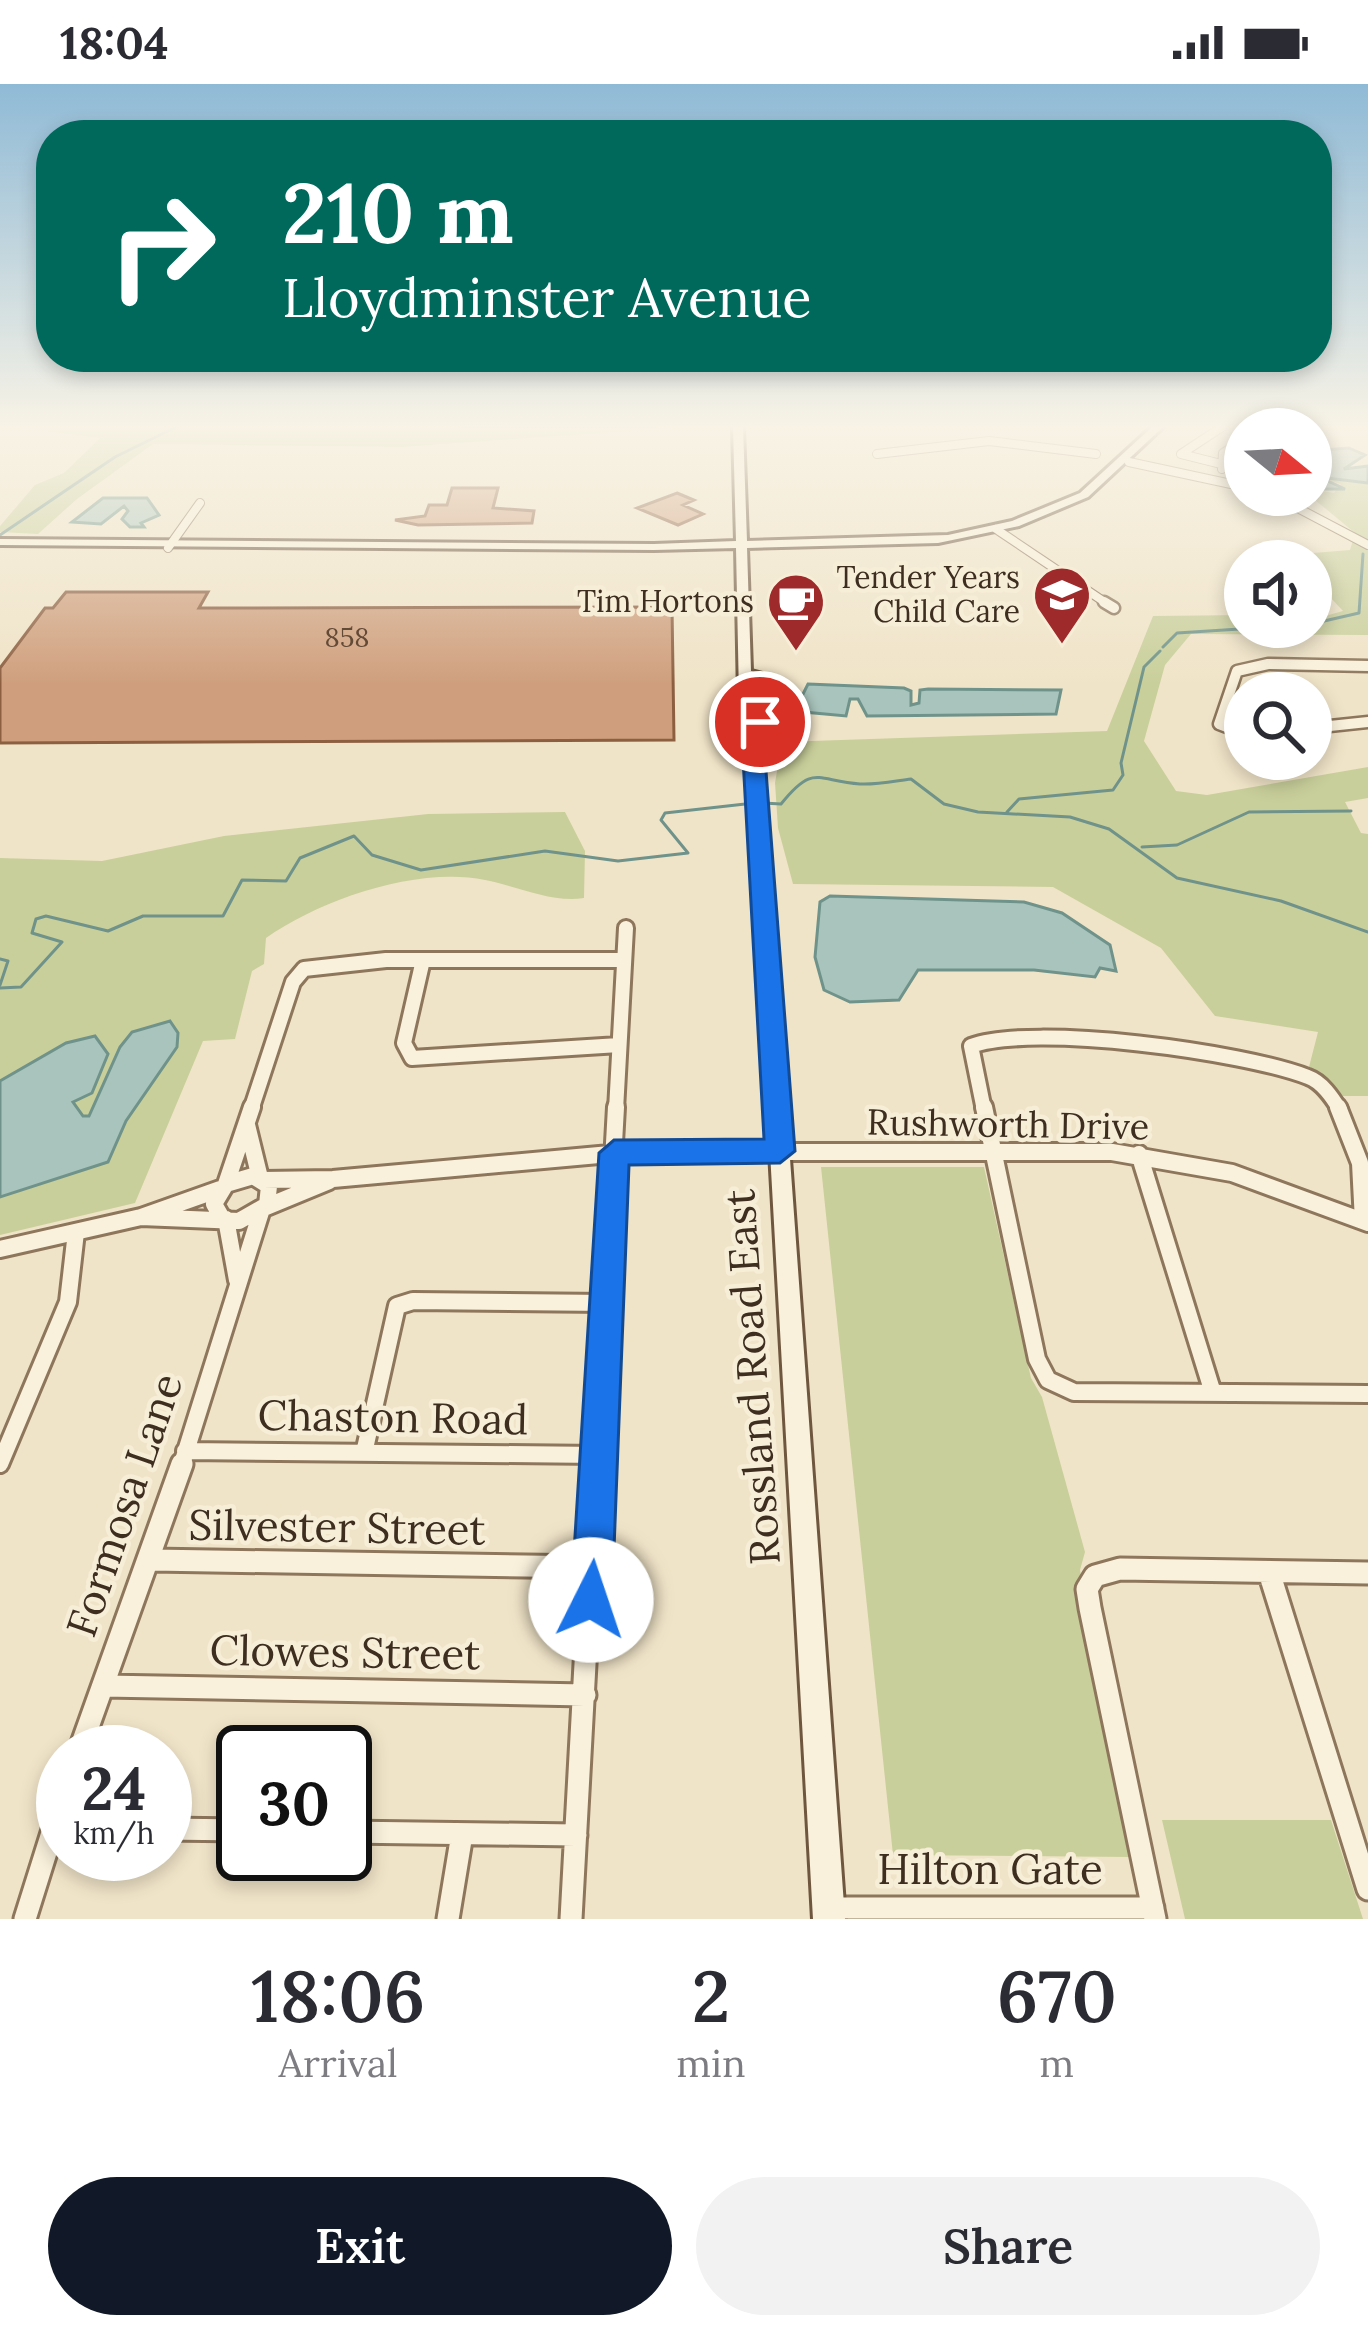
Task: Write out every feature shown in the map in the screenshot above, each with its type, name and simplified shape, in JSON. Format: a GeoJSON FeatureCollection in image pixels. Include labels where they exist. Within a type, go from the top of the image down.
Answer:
{"type":"FeatureCollection","features":[{"type":"Feature","properties":{"kind":"main road","name":"Rossland Road East"},"geometry":{"type":"LineString","coordinates":[[743,513],[761,736],[754,758],[828,1913]]}},
{"type":"Feature","properties":{"kind":"main road"},"geometry":{"type":"LineString","coordinates":[[0,545],[842,550],[996,529],[1038,513]]}},
{"type":"Feature","properties":{"kind":"street"},"geometry":{"type":"LineString","coordinates":[[171,545],[193,513]]}},
{"type":"Feature","properties":{"kind":"street"},"geometry":{"type":"LineString","coordinates":[[1313,516],[1368,545]]}},
{"type":"Feature","properties":{"kind":"street"},"geometry":{"type":"LineString","coordinates":[[996,529],[1114,608]]}},
{"type":"Feature","properties":{"kind":"street"},"geometry":{"type":"LineString","coordinates":[[1237,672],[1268,664],[1368,666]]}},
{"type":"Feature","properties":{"kind":"street"},"geometry":{"type":"LineString","coordinates":[[1332,726],[1368,722]]}},
{"type":"Feature","properties":{"kind":"street"},"geometry":{"type":"LineString","coordinates":[[572,1919],[626,928]]}},
{"type":"Feature","properties":{"kind":"street"},"geometry":{"type":"LineString","coordinates":[[224,1218],[214,1204],[247,1125],[295,975],[315,966],[423,960],[624,960]]}},
{"type":"Feature","properties":{"kind":"street"},"geometry":{"type":"LineString","coordinates":[[423,960],[404,1043],[406,1055],[620,1045]]}},
{"type":"Feature","properties":{"kind":"street"},"geometry":{"type":"LineString","coordinates":[[1366,1222],[1364,1169],[1329,1094],[1312,1078],[1109,1040],[978,1039],[970,1056],[1037,1359],[1048,1380],[1073,1392],[1368,1394]]}},
{"type":"Feature","properties":{"kind":"street"},"geometry":{"type":"LineString","coordinates":[[247,1125],[261,1179],[271,1192],[262,1210]]}},
{"type":"Feature","properties":{"kind":"street","name":"Rushworth Drive"},"geometry":{"type":"LineString","coordinates":[[333,1179],[614,1153],[1138,1154],[1232,1173],[1366,1222]]}},
{"type":"Feature","properties":{"kind":"street"},"geometry":{"type":"LineString","coordinates":[[1138,1154],[1213,1393]]}},
{"type":"Feature","properties":{"kind":"street"},"geometry":{"type":"LineString","coordinates":[[0,1249],[141,1217],[242,1177],[333,1179]]}},
{"type":"Feature","properties":{"kind":"street"},"geometry":{"type":"LineString","coordinates":[[141,1217],[243,1220],[333,1179]]}},
{"type":"Feature","properties":{"kind":"street","name":"Formosa Lane"},"geometry":{"type":"LineString","coordinates":[[89,1725],[152,1561],[262,1210]]}},
{"type":"Feature","properties":{"kind":"street","name":"Formosa Lane"},"geometry":{"type":"LineString","coordinates":[[224,1218],[237,1280]]}},
{"type":"Feature","properties":{"kind":"street"},"geometry":{"type":"LineString","coordinates":[[0,1464],[68,1302],[76,1232]]}},
{"type":"Feature","properties":{"kind":"street"},"geometry":{"type":"LineString","coordinates":[[364,1453],[397,1306],[413,1300],[607,1303]]}},
{"type":"Feature","properties":{"kind":"street","name":"Chaston Road"},"geometry":{"type":"LineString","coordinates":[[185,1451],[600,1455]]}},
{"type":"Feature","properties":{"kind":"street","name":"Silvester Street"},"geometry":{"type":"LineString","coordinates":[[152,1561],[594,1567]]}},
{"type":"Feature","properties":{"kind":"street"},"geometry":{"type":"LineString","coordinates":[[1154,1914],[1087,1589],[1106,1570],[1368,1573]]}},
{"type":"Feature","properties":{"kind":"street"},"geometry":{"type":"LineString","coordinates":[[1269,1572],[1368,1889]]}},
{"type":"Feature","properties":{"kind":"street","name":"Clowes Street"},"geometry":{"type":"LineString","coordinates":[[104,1686],[585,1695]]}},
{"type":"Feature","properties":{"kind":"street"},"geometry":{"type":"LineString","coordinates":[[372,1832],[576,1835]]}},
{"type":"Feature","properties":{"kind":"street"},"geometry":{"type":"LineString","coordinates":[[448,1919],[461,1834]]}},
{"type":"Feature","properties":{"kind":"street"},"geometry":{"type":"LineString","coordinates":[[25,1919],[39,1881]]}},
{"type":"Feature","properties":{"kind":"street","name":"Hilton Gate"},"geometry":{"type":"LineString","coordinates":[[828,1913],[1154,1914]]}},
{"type":"Feature","properties":{"kind":"green space"},"geometry":{"type":"Polygon","coordinates":[[[11,513],[62,513],[38,534],[0,532],[11,513]]]}},
{"type":"Feature","properties":{"kind":"green space"},"geometry":{"type":"Polygon","coordinates":[[[1332,513],[1368,513],[1368,635],[1332,635],[1332,614],[1343,611],[1332,599],[1332,551],[1350,550],[1355,533],[1332,513]]]}},
{"type":"Feature","properties":{"kind":"green space"},"geometry":{"type":"Polygon","coordinates":[[[1224,615],[1224,634],[1191,634],[1165,665],[1144,741],[1176,791],[1207,795],[1293,780],[1332,780],[1332,773],[1368,767],[1368,798],[1345,802],[1361,833],[1368,834],[1368,1096],[1343,1096],[1309,1067],[1318,1032],[1215,1016],[1161,948],[1053,887],[793,884],[778,828],[775,783],[782,742],[1107,731],[1153,616],[1224,615]]]}},
{"type":"Feature","properties":{"kind":"green space"},"geometry":{"type":"Polygon","coordinates":[[[565,812],[585,851],[584,898],[547,896],[485,880],[430,878],[341,899],[288,924],[266,938],[264,964],[252,971],[235,1039],[203,1041],[135,1203],[0,1235],[0,858],[102,861],[224,836],[428,814],[565,812]]]}},
{"type":"Feature","properties":{"kind":"green space"},"geometry":{"type":"Polygon","coordinates":[[[821,1167],[984,1167],[1031,1378],[1042,1397],[1085,1552],[1080,1570],[1130,1857],[893,1855],[821,1167]]]}},
{"type":"Feature","properties":{"kind":"green space"},"geometry":{"type":"Polygon","coordinates":[[[1162,1820],[1331,1820],[1363,1919],[1185,1919],[1162,1820]]]}},
{"type":"Feature","properties":{"kind":"water"},"geometry":{"type":"Polygon","coordinates":[[[84,513],[116,513],[101,524],[72,522],[84,513]]]}},
{"type":"Feature","properties":{"kind":"water"},"geometry":{"type":"Polygon","coordinates":[[[127,513],[159,515],[141,523],[144,527],[130,527],[122,519],[127,513]]]}},
{"type":"Feature","properties":{"kind":"water"},"geometry":{"type":"Polygon","coordinates":[[[808,684],[904,688],[911,691],[911,705],[919,703],[920,690],[928,689],[1061,690],[1056,714],[867,716],[858,699],[850,699],[846,716],[804,712],[801,698],[808,684]]]}},
{"type":"Feature","properties":{"kind":"water"},"geometry":{"type":"Polygon","coordinates":[[[830,896],[1024,902],[1062,913],[1110,945],[1116,971],[1100,968],[1095,977],[1034,970],[918,970],[899,1000],[850,1002],[824,990],[815,957],[820,902],[830,896]]]}},
{"type":"Feature","properties":{"kind":"water"},"geometry":{"type":"Polygon","coordinates":[[[170,1021],[178,1033],[177,1047],[126,1121],[108,1162],[0,1197],[0,1081],[66,1043],[95,1036],[108,1054],[92,1093],[73,1102],[83,1116],[89,1116],[120,1047],[132,1032],[170,1021]]]}},
{"type":"Feature","properties":{"kind":"building"},"geometry":{"type":"Polygon","coordinates":[[[534,513],[532,523],[418,525],[395,520],[534,513]]]}},
{"type":"Feature","properties":{"kind":"building"},"geometry":{"type":"Polygon","coordinates":[[[648,513],[703,514],[678,525],[648,513]]]}},
{"type":"Feature","properties":{"kind":"building"},"geometry":{"type":"Polygon","coordinates":[[[66,592],[208,592],[199,608],[672,607],[674,740],[0,743],[0,668],[45,608],[53,608],[66,592]]]}},
{"type":"Feature","properties":{"kind":"waterway"},"geometry":{"type":"LineString","coordinates":[[0,535],[33,513]]}},
{"type":"Feature","properties":{"kind":"waterway"},"geometry":{"type":"LineString","coordinates":[[1332,619],[1359,613],[1363,554]]}},
{"type":"Feature","properties":{"kind":"waterway"},"geometry":{"type":"LineString","coordinates":[[1163,647],[1177,633],[1224,630]]}},
{"type":"Feature","properties":{"kind":"waterway"},"geometry":{"type":"LineString","coordinates":[[1007,812],[1019,799],[1113,790],[1123,775],[1121,763],[1144,667],[1160,651]]}},
{"type":"Feature","properties":{"kind":"waterway"},"geometry":{"type":"LineString","coordinates":[[763,803],[781,804],[809,779],[866,784],[911,779],[944,804],[978,812],[1070,817],[1109,829],[1177,878],[1281,901],[1368,932]]}},
{"type":"Feature","properties":{"kind":"waterway"},"geometry":{"type":"LineString","coordinates":[[0,988],[21,987],[62,942],[32,933],[36,919],[46,916],[108,931],[143,916],[223,916],[242,880],[286,881],[300,858],[354,836],[372,855],[421,870],[545,851],[618,861],[688,853],[661,820],[665,813],[754,803]]}},
{"type":"Feature","properties":{"kind":"waterway"},"geometry":{"type":"LineString","coordinates":[[1142,847],[1177,845],[1249,812],[1351,811]]}},
{"type":"Feature","properties":{"kind":"waterway"},"geometry":{"type":"LineString","coordinates":[[0,959],[8,961],[0,985]]}},
{"type":"Feature","properties":{"kind":"place","name":"Tender Years Child Care"},"geometry":{"type":"Point","coordinates":[1062,646]}},
{"type":"Feature","properties":{"kind":"place","name":"Tim Hortons"},"geometry":{"type":"Point","coordinates":[796,653]}},
{"type":"Feature","properties":{"kind":"route"},"geometry":{"type":"LineString","coordinates":[[591,1600],[614,1153],[780,1151],[754,758],[760,746],[760,722]]}}]}
